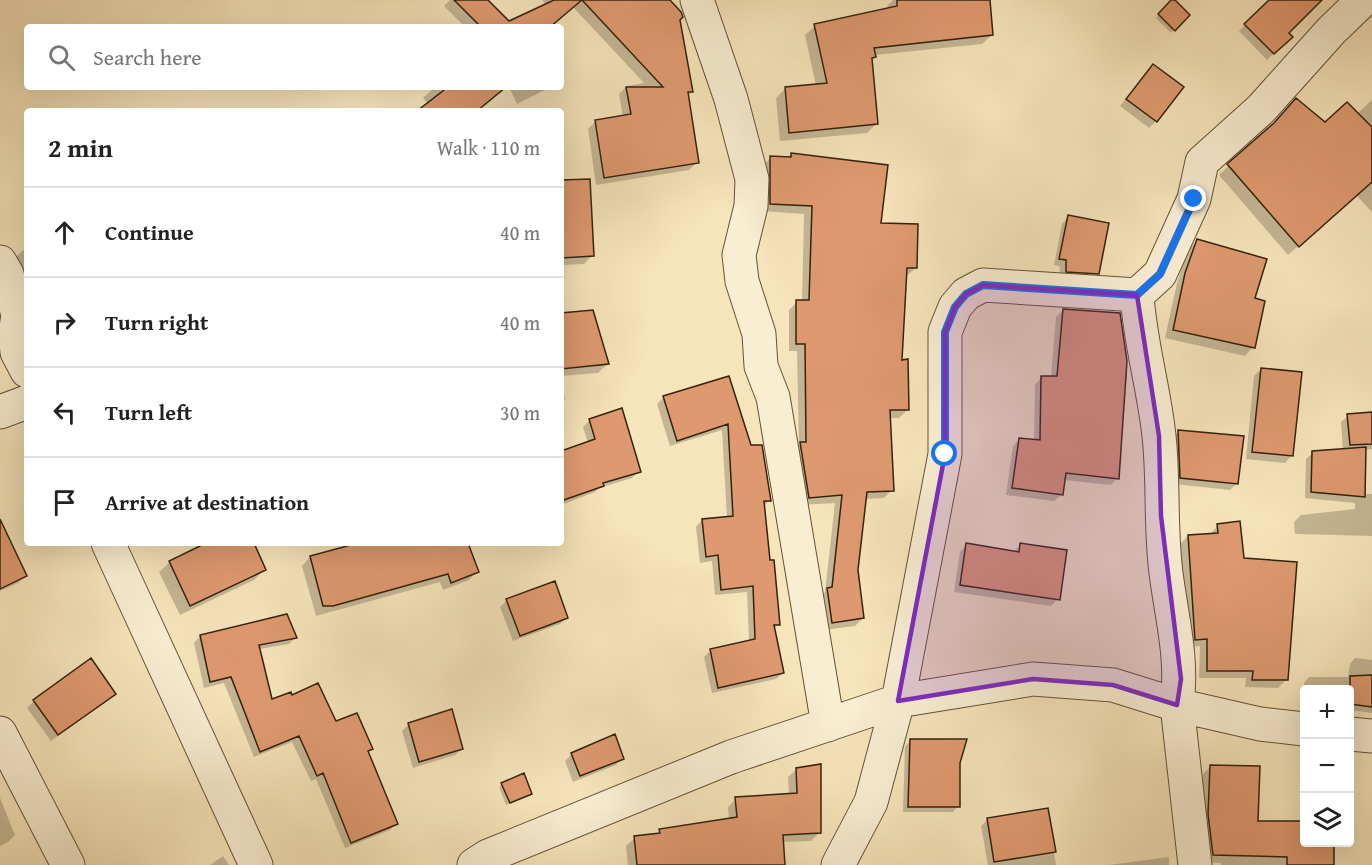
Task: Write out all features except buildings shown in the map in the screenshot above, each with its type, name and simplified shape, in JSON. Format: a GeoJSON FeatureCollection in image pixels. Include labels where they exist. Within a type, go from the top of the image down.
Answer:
{"type":"FeatureCollection","features":[{"type":"Feature","properties":{"kind":"street"},"geometry":{"type":"LineString","coordinates":[[697,0],[731,99],[752,179],[751,206],[739,255],[742,281],[759,334],[761,366],[773,397],[828,725]]}},
{"type":"Feature","properties":{"kind":"street"},"geometry":{"type":"LineString","coordinates":[[838,865],[871,802],[898,701],[945,454],[945,332],[955,307],[966,294],[983,285],[1137,295],[1160,274],[1194,199],[1202,162],[1261,109],[1330,31],[1363,0]]}},
{"type":"Feature","properties":{"kind":"street"},"geometry":{"type":"LineString","coordinates":[[0,262],[7,274],[18,315],[15,334],[17,352],[24,365]]}},
{"type":"Feature","properties":{"kind":"street"},"geometry":{"type":"LineString","coordinates":[[1137,295],[1139,327],[1159,436],[1161,516],[1166,573],[1176,631],[1180,679],[1177,705],[1195,865]]}},
{"type":"Feature","properties":{"kind":"street"},"geometry":{"type":"LineString","coordinates":[[0,412],[24,403]]}},
{"type":"Feature","properties":{"kind":"street"},"geometry":{"type":"LineString","coordinates":[[109,546],[256,865]]}},
{"type":"Feature","properties":{"kind":"street"},"geometry":{"type":"LineString","coordinates":[[474,865],[488,856],[731,757],[898,701],[1033,679],[1113,685],[1177,705],[1260,724],[1300,728]]}},
{"type":"Feature","properties":{"kind":"street"},"geometry":{"type":"LineString","coordinates":[[0,733],[68,865]]}},
{"type":"Feature","properties":{"kind":"street"},"geometry":{"type":"LineString","coordinates":[[1354,734],[1372,736]]}},
{"type":"Feature","properties":{"kind":"highlighted area"},"geometry":{"type":"Polygon","coordinates":[[[983,285],[1137,295],[1159,436],[1161,516],[1181,679],[1177,705],[1113,685],[1033,679],[898,701],[945,454],[945,332],[955,307],[966,294],[983,285]]]}},
{"type":"Feature","properties":{"kind":"route"},"geometry":{"type":"LineString","coordinates":[[945,454],[945,332],[955,307],[966,294],[983,285],[1137,295],[1160,274],[1194,199]]}}]}
